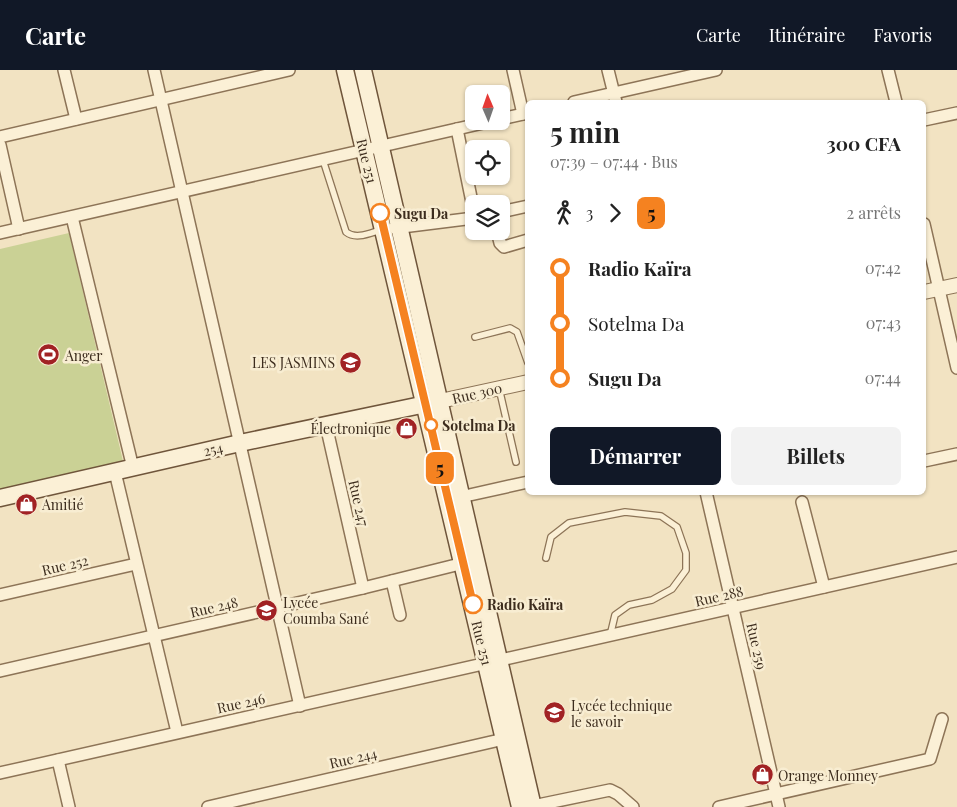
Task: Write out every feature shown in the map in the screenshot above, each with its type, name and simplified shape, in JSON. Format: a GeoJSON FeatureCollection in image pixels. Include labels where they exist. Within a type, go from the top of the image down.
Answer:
{"type":"FeatureCollection","features":[{"type":"Feature","properties":{"kind":"main road","name":"Rue 251"},"geometry":{"type":"LineString","coordinates":[[345,70],[364,149],[391,228]]}},
{"type":"Feature","properties":{"kind":"main road","name":"Rue 251"},"geometry":{"type":"LineString","coordinates":[[363,70],[380,146],[391,228],[454,499],[529,807]]}},
{"type":"Feature","properties":{"kind":"main road","name":"254"},"geometry":{"type":"LineString","coordinates":[[0,498],[240,443],[432,403]]}},
{"type":"Feature","properties":{"kind":"main road","name":"Rue 251"},"geometry":{"type":"LineString","coordinates":[[493,662],[504,739],[529,807]]}},
{"type":"Feature","properties":{"kind":"street"},"geometry":{"type":"LineString","coordinates":[[64,70],[76,120]]}},
{"type":"Feature","properties":{"kind":"street"},"geometry":{"type":"LineString","coordinates":[[154,70],[300,706]]}},
{"type":"Feature","properties":{"kind":"street"},"geometry":{"type":"LineString","coordinates":[[0,137],[160,100],[248,75],[288,70]]}},
{"type":"Feature","properties":{"kind":"street"},"geometry":{"type":"LineString","coordinates":[[510,117],[525,114],[513,70]]}},
{"type":"Feature","properties":{"kind":"street"},"geometry":{"type":"LineString","coordinates":[[608,70],[615,98]]}},
{"type":"Feature","properties":{"kind":"street"},"geometry":{"type":"LineString","coordinates":[[594,100],[615,98],[702,72],[716,70]]}},
{"type":"Feature","properties":{"kind":"street"},"geometry":{"type":"LineString","coordinates":[[888,70],[896,100]]}},
{"type":"Feature","properties":{"kind":"street"},"geometry":{"type":"LineString","coordinates":[[926,120],[957,112]]}},
{"type":"Feature","properties":{"kind":"street"},"geometry":{"type":"LineString","coordinates":[[0,233],[465,127]]}},
{"type":"Feature","properties":{"kind":"street"},"geometry":{"type":"LineString","coordinates":[[457,129],[471,195]]}},
{"type":"Feature","properties":{"kind":"street"},"geometry":{"type":"LineString","coordinates":[[0,145],[19,229]]}},
{"type":"Feature","properties":{"kind":"street"},"geometry":{"type":"LineString","coordinates":[[510,210],[525,207]]}},
{"type":"Feature","properties":{"kind":"street"},"geometry":{"type":"LineString","coordinates":[[72,217],[133,468]]}},
{"type":"Feature","properties":{"kind":"street"},"geometry":{"type":"LineString","coordinates":[[391,228],[465,219]]}},
{"type":"Feature","properties":{"kind":"street"},"geometry":{"type":"LineString","coordinates":[[926,233],[957,368]]}},
{"type":"Feature","properties":{"kind":"street"},"geometry":{"type":"LineString","coordinates":[[499,240],[504,247],[525,241]]}},
{"type":"Feature","properties":{"kind":"street"},"geometry":{"type":"LineString","coordinates":[[926,292],[957,285]]}},
{"type":"Feature","properties":{"kind":"street","name":"Rue 300"},"geometry":{"type":"LineString","coordinates":[[432,403],[525,383]]}},
{"type":"Feature","properties":{"kind":"street","name":"Rue 247"},"geometry":{"type":"LineString","coordinates":[[326,425],[364,588]]}},
{"type":"Feature","properties":{"kind":"street"},"geometry":{"type":"LineString","coordinates":[[926,461],[957,454]]}},
{"type":"Feature","properties":{"kind":"street"},"geometry":{"type":"LineString","coordinates":[[115,472],[177,732]]}},
{"type":"Feature","properties":{"kind":"street"},"geometry":{"type":"LineString","coordinates":[[454,499],[525,483]]}},
{"type":"Feature","properties":{"kind":"street","name":"Rue 259"},"geometry":{"type":"LineString","coordinates":[[707,495],[778,807]]}},
{"type":"Feature","properties":{"kind":"street"},"geometry":{"type":"LineString","coordinates":[[802,502],[824,587]]}},
{"type":"Feature","properties":{"kind":"street","name":"Rue 288"},"geometry":{"type":"LineString","coordinates":[[493,662],[957,557]]}},
{"type":"Feature","properties":{"kind":"street","name":"Rue 248"},"geometry":{"type":"LineString","coordinates":[[0,671],[470,562]]}},
{"type":"Feature","properties":{"kind":"street","name":"Rue 252"},"geometry":{"type":"LineString","coordinates":[[0,595],[136,564]]}},
{"type":"Feature","properties":{"kind":"street"},"geometry":{"type":"LineString","coordinates":[[392,581],[400,615]]}},
{"type":"Feature","properties":{"kind":"street","name":"Rue 246"},"geometry":{"type":"LineString","coordinates":[[0,773],[493,662]]}},
{"type":"Feature","properties":{"kind":"street"},"geometry":{"type":"LineString","coordinates":[[719,807],[930,759],[942,719]]}},
{"type":"Feature","properties":{"kind":"street","name":"Rue 244"},"geometry":{"type":"LineString","coordinates":[[208,807],[504,739]]}},
{"type":"Feature","properties":{"kind":"street"},"geometry":{"type":"LineString","coordinates":[[58,760],[69,807]]}},
{"type":"Feature","properties":{"kind":"street"},"geometry":{"type":"LineString","coordinates":[[529,807],[610,790],[618,794],[633,807]]}},
{"type":"Feature","properties":{"kind":"lane"},"geometry":{"type":"LineString","coordinates":[[323,160],[346,232],[356,236],[391,228]]}},
{"type":"Feature","properties":{"kind":"lane"},"geometry":{"type":"LineString","coordinates":[[475,336],[510,328],[517,332],[525,355]]}},
{"type":"Feature","properties":{"kind":"lane"},"geometry":{"type":"LineString","coordinates":[[499,388],[516,462]]}},
{"type":"Feature","properties":{"kind":"lane"},"geometry":{"type":"LineString","coordinates":[[546,558],[551,537],[569,523],[625,512],[661,516],[677,528],[686,553],[686,570],[672,589],[652,600],[629,605],[615,615],[610,636]]}},
{"type":"Feature","properties":{"kind":"green space","name":"Anger"},"geometry":{"type":"Polygon","coordinates":[[[69,233],[123,461],[0,489],[0,249],[69,233]]]}},
{"type":"Feature","properties":{"kind":"bus line","name":"5"},"geometry":{"type":"LineString","coordinates":[[380,213],[473,604]]}},
{"type":"Feature","properties":{"kind":"place","name":"Sugu Da"},"geometry":{"type":"Point","coordinates":[380,213]}},
{"type":"Feature","properties":{"kind":"place","name":"Anger"},"geometry":{"type":"Point","coordinates":[49,355]}},
{"type":"Feature","properties":{"kind":"place","name":"LES JASMINS"},"geometry":{"type":"Point","coordinates":[351,362]}},
{"type":"Feature","properties":{"kind":"place","name":"Sotelma Da"},"geometry":{"type":"Point","coordinates":[431,425]}},
{"type":"Feature","properties":{"kind":"place","name":"Électronique"},"geometry":{"type":"Point","coordinates":[407,428]}},
{"type":"Feature","properties":{"kind":"place","name":"Amitié"},"geometry":{"type":"Point","coordinates":[26,504]}},
{"type":"Feature","properties":{"kind":"place","name":"Radio Kaïra"},"geometry":{"type":"Point","coordinates":[473,604]}},
{"type":"Feature","properties":{"kind":"place","name":"Lycée Coumba Sané"},"geometry":{"type":"Point","coordinates":[267,610]}},
{"type":"Feature","properties":{"kind":"place","name":"Lycée technique le savoir"},"geometry":{"type":"Point","coordinates":[555,713]}},
{"type":"Feature","properties":{"kind":"place","name":"Orange Monney"},"geometry":{"type":"Point","coordinates":[762,775]}}]}
